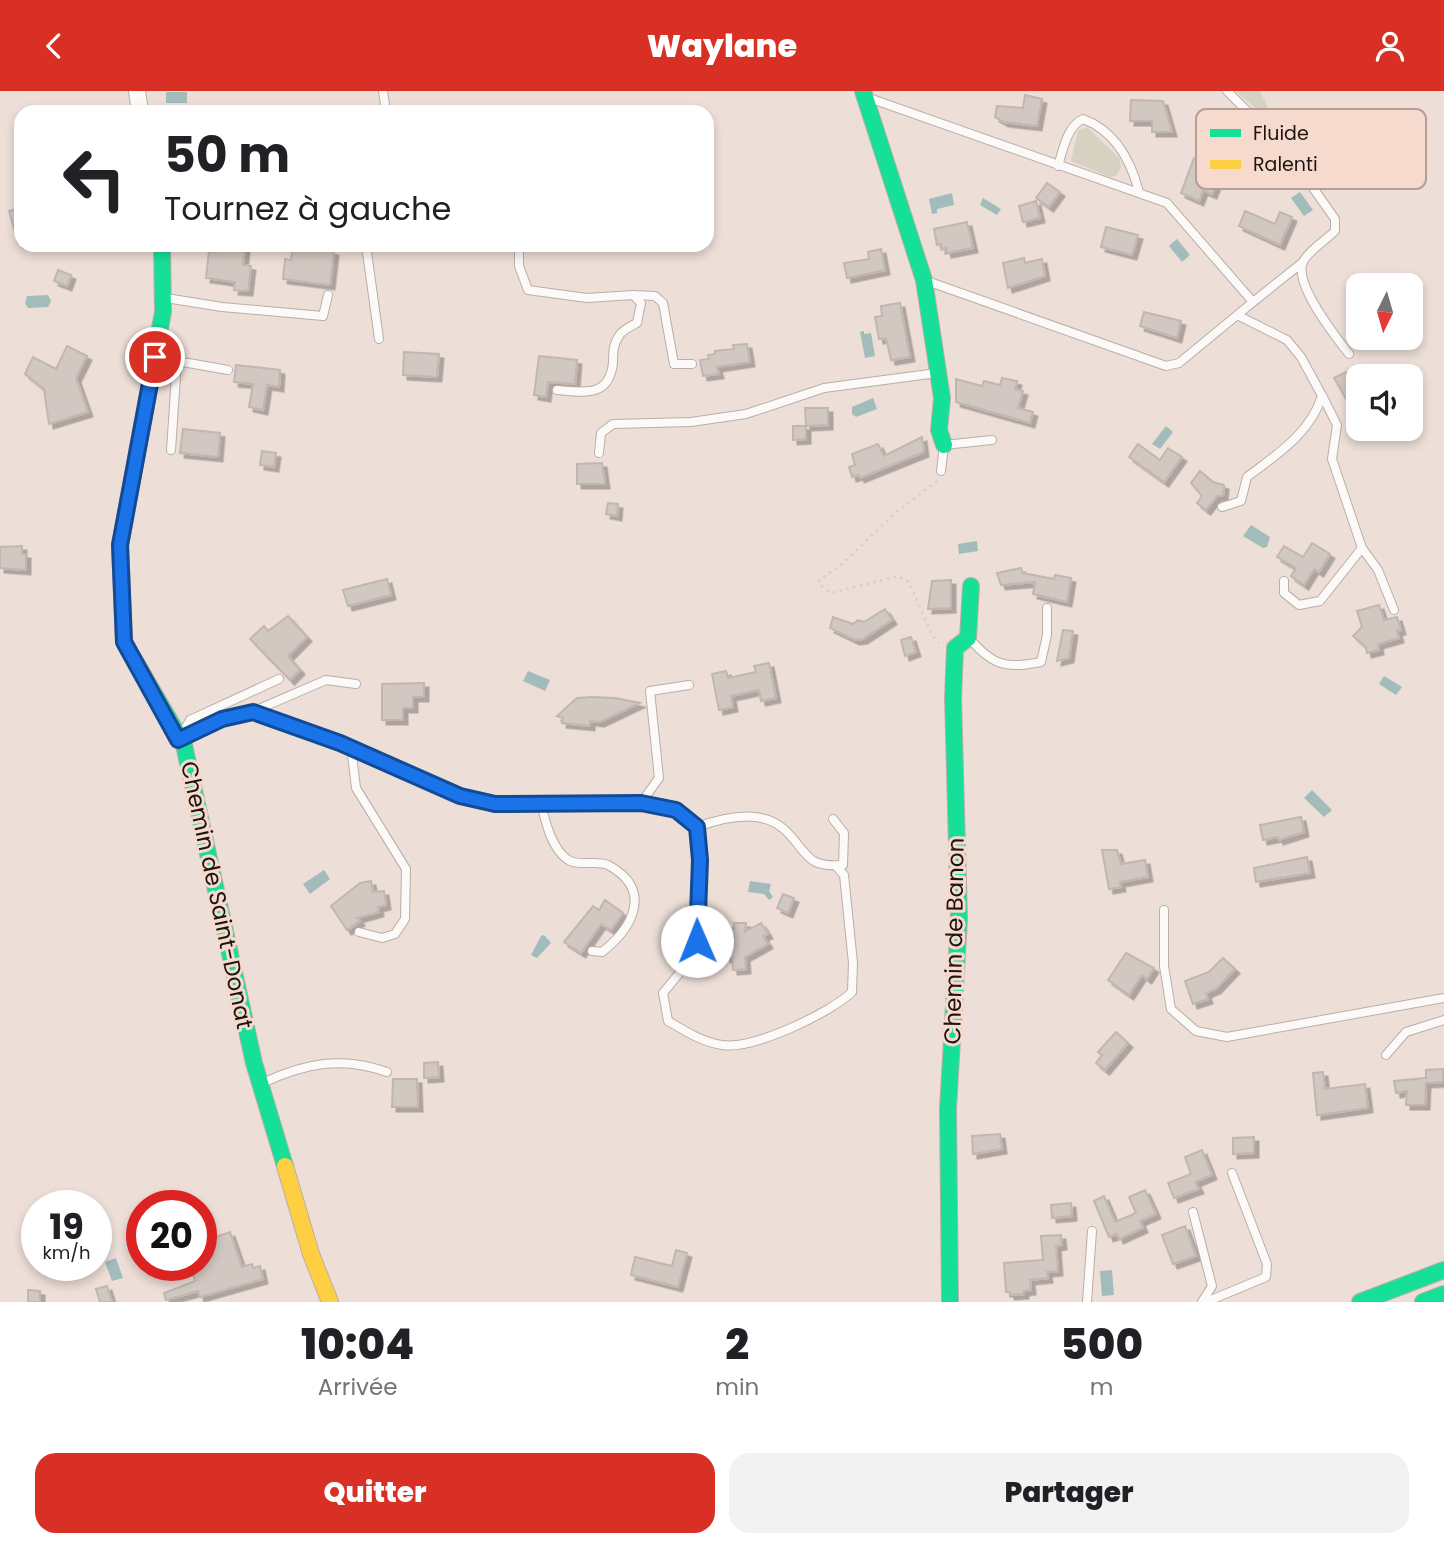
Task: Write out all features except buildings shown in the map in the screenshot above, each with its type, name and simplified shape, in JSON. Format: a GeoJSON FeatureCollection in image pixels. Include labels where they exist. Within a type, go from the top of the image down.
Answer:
{"type":"FeatureCollection","features":[{"type":"Feature","properties":{"kind":"main road"},"geometry":{"type":"LineString","coordinates":[[864,94],[924,280],[927,314],[942,398],[939,431],[944,445]]}},
{"type":"Feature","properties":{"kind":"main road","name":"Chemin de Saint-Donat"},"geometry":{"type":"LineString","coordinates":[[162,252],[162,297],[155,357],[120,545],[124,642],[178,740],[184,745],[260,1084],[311,1254],[330,1302]]}},
{"type":"Feature","properties":{"kind":"main road"},"geometry":{"type":"LineString","coordinates":[[954,654],[955,648],[968,638],[971,586]]}},
{"type":"Feature","properties":{"kind":"main road","name":"Chemin de Banon"},"geometry":{"type":"LineString","coordinates":[[950,1302],[948,1109],[959,919],[954,654]]}},
{"type":"Feature","properties":{"kind":"main road"},"geometry":{"type":"LineString","coordinates":[[1360,1302],[1444,1270]]}},
{"type":"Feature","properties":{"kind":"main road"},"geometry":{"type":"LineString","coordinates":[[1423,1302],[1444,1294]]}},
{"type":"Feature","properties":{"kind":"lane"},"geometry":{"type":"LineString","coordinates":[[1227,91],[1245,109]]}},
{"type":"Feature","properties":{"kind":"lane"},"geometry":{"type":"LineString","coordinates":[[864,94],[1167,204],[1253,302]]}},
{"type":"Feature","properties":{"kind":"lane"},"geometry":{"type":"LineString","coordinates":[[1058,166],[1068,135],[1077,122],[1083,119],[1092,122],[1128,156],[1139,192]]}},
{"type":"Feature","properties":{"kind":"lane"},"geometry":{"type":"LineString","coordinates":[[924,280],[1166,366],[1179,363],[1303,262],[1335,231],[1335,219],[1314,189]]}},
{"type":"Feature","properties":{"kind":"lane"},"geometry":{"type":"LineString","coordinates":[[367,252],[379,339]]}},
{"type":"Feature","properties":{"kind":"lane"},"geometry":{"type":"LineString","coordinates":[[519,252],[519,266],[528,290],[587,298],[655,296],[663,303],[674,364],[692,364]]}},
{"type":"Feature","properties":{"kind":"lane"},"geometry":{"type":"LineString","coordinates":[[1303,262],[1301,278],[1326,324],[1349,354]]}},
{"type":"Feature","properties":{"kind":"lane"},"geometry":{"type":"LineString","coordinates":[[162,297],[222,307],[323,316],[328,295]]}},
{"type":"Feature","properties":{"kind":"lane"},"geometry":{"type":"LineString","coordinates":[[557,390],[584,392],[603,388],[611,379],[614,348],[619,334],[637,323],[641,303],[633,295]]}},
{"type":"Feature","properties":{"kind":"lane"},"geometry":{"type":"LineString","coordinates":[[1239,316],[1287,340],[1301,356],[1337,425],[1332,459],[1362,548],[1378,570],[1394,610]]}},
{"type":"Feature","properties":{"kind":"lane"},"geometry":{"type":"LineString","coordinates":[[155,357],[229,370]]}},
{"type":"Feature","properties":{"kind":"lane"},"geometry":{"type":"LineString","coordinates":[[171,450],[177,361]]}},
{"type":"Feature","properties":{"kind":"lane"},"geometry":{"type":"LineString","coordinates":[[599,453],[601,433],[613,424],[691,422],[746,414],[824,388],[938,373]]}},
{"type":"Feature","properties":{"kind":"lane"},"geometry":{"type":"LineString","coordinates":[[1222,507],[1241,501],[1247,478],[1283,453],[1319,408],[1322,396]]}},
{"type":"Feature","properties":{"kind":"lane"},"geometry":{"type":"LineString","coordinates":[[941,471],[944,445],[992,440]]}},
{"type":"Feature","properties":{"kind":"lane"},"geometry":{"type":"LineString","coordinates":[[1284,580],[1284,593],[1300,605],[1320,601],[1362,548]]}},
{"type":"Feature","properties":{"kind":"lane"},"geometry":{"type":"LineString","coordinates":[[968,638],[986,658],[1015,667],[1041,662],[1047,635],[1047,608]]}},
{"type":"Feature","properties":{"kind":"lane"},"geometry":{"type":"LineString","coordinates":[[178,740],[190,720],[279,679]]}},
{"type":"Feature","properties":{"kind":"lane"},"geometry":{"type":"LineString","coordinates":[[178,740],[222,719],[253,712],[326,680],[356,684]]}},
{"type":"Feature","properties":{"kind":"lane"},"geometry":{"type":"LineString","coordinates":[[641,803],[659,778],[650,691],[689,685]]}},
{"type":"Feature","properties":{"kind":"lane"},"geometry":{"type":"LineString","coordinates":[[253,712],[351,747],[460,796],[495,804],[641,803],[676,810],[697,827],[700,860],[697,941],[704,956]]}},
{"type":"Feature","properties":{"kind":"lane"},"geometry":{"type":"LineString","coordinates":[[351,747],[356,788],[406,869],[405,919],[395,934],[382,938],[359,932]]}},
{"type":"Feature","properties":{"kind":"lane"},"geometry":{"type":"LineString","coordinates":[[541,803],[557,848],[571,861],[606,864],[628,881],[635,897],[630,925],[602,951],[592,951]]}},
{"type":"Feature","properties":{"kind":"lane"},"geometry":{"type":"LineString","coordinates":[[697,827],[720,818],[746,817],[772,821],[786,832],[805,857],[820,865],[836,866],[843,865],[844,833],[833,819]]}},
{"type":"Feature","properties":{"kind":"lane"},"geometry":{"type":"LineString","coordinates":[[717,958],[704,956],[682,970],[663,993],[668,1021],[696,1038],[725,1046],[761,1038],[837,1006],[852,992],[853,963],[844,875],[836,866]]}},
{"type":"Feature","properties":{"kind":"lane"},"geometry":{"type":"LineString","coordinates":[[1164,910],[1164,967],[1171,1009],[1196,1031],[1227,1037],[1444,998]]}},
{"type":"Feature","properties":{"kind":"lane"},"geometry":{"type":"LineString","coordinates":[[1386,1055],[1406,1032],[1444,1020]]}},
{"type":"Feature","properties":{"kind":"lane"},"geometry":{"type":"LineString","coordinates":[[260,1084],[302,1065],[335,1062],[369,1065],[387,1072]]}},
{"type":"Feature","properties":{"kind":"lane"},"geometry":{"type":"LineString","coordinates":[[1204,1302],[1266,1277],[1267,1264],[1232,1173]]}},
{"type":"Feature","properties":{"kind":"lane"},"geometry":{"type":"LineString","coordinates":[[1193,1212],[1212,1286],[1204,1302]]}},
{"type":"Feature","properties":{"kind":"lane"},"geometry":{"type":"LineString","coordinates":[[1087,1302],[1092,1231]]}},
{"type":"Feature","properties":{"kind":"path"},"geometry":{"type":"LineString","coordinates":[[941,471],[929,488],[894,513],[850,557],[822,576],[820,585],[831,593],[838,593],[898,576],[904,577],[909,582],[932,635],[954,654]]}},
{"type":"Feature","properties":{"kind":"shaded area"},"geometry":{"type":"Polygon","coordinates":[[[1236,91],[1260,91],[1269,109],[1256,109],[1236,91]]]}},
{"type":"Feature","properties":{"kind":"shaded area"},"geometry":{"type":"Polygon","coordinates":[[[1087,127],[1120,159],[1121,168],[1116,176],[1110,177],[1071,161],[1078,131],[1087,127]]]}},
{"type":"Feature","properties":{"kind":"water"},"geometry":{"type":"Polygon","coordinates":[[[166,92],[187,92],[187,103],[166,103],[166,92]]]}},
{"type":"Feature","properties":{"kind":"water"},"geometry":{"type":"Polygon","coordinates":[[[1300,192],[1313,210],[1304,216],[1291,198],[1300,192]]]}},
{"type":"Feature","properties":{"kind":"water"},"geometry":{"type":"Polygon","coordinates":[[[952,193],[954,205],[937,209],[937,213],[932,214],[929,199],[952,193]]]}},
{"type":"Feature","properties":{"kind":"water"},"geometry":{"type":"Polygon","coordinates":[[[983,198],[1001,209],[997,215],[980,205],[983,198]]]}},
{"type":"Feature","properties":{"kind":"water"},"geometry":{"type":"Polygon","coordinates":[[[1177,239],[1190,255],[1182,262],[1169,246],[1177,239]]]}},
{"type":"Feature","properties":{"kind":"water"},"geometry":{"type":"Polygon","coordinates":[[[48,295],[51,301],[48,307],[28,308],[25,303],[27,296],[48,295]]]}},
{"type":"Feature","properties":{"kind":"water"},"geometry":{"type":"Polygon","coordinates":[[[864,331],[864,334],[871,333],[875,356],[865,358],[860,332],[864,331]]]}},
{"type":"Feature","properties":{"kind":"water"},"geometry":{"type":"Polygon","coordinates":[[[873,398],[877,409],[856,417],[852,414],[852,407],[873,398]]]}},
{"type":"Feature","properties":{"kind":"water"},"geometry":{"type":"Polygon","coordinates":[[[1166,426],[1173,432],[1160,449],[1152,444],[1166,426]]]}},
{"type":"Feature","properties":{"kind":"water"},"geometry":{"type":"Polygon","coordinates":[[[1251,525],[1270,537],[1267,547],[1263,548],[1243,536],[1251,525]]]}},
{"type":"Feature","properties":{"kind":"water"},"geometry":{"type":"Polygon","coordinates":[[[977,541],[978,551],[959,554],[958,544],[977,541]]]}},
{"type":"Feature","properties":{"kind":"water"},"geometry":{"type":"Polygon","coordinates":[[[528,671],[550,680],[545,691],[523,681],[528,671]]]}},
{"type":"Feature","properties":{"kind":"water"},"geometry":{"type":"Polygon","coordinates":[[[1384,676],[1402,687],[1396,695],[1379,684],[1384,676]]]}},
{"type":"Feature","properties":{"kind":"water"},"geometry":{"type":"Polygon","coordinates":[[[1312,790],[1332,810],[1324,817],[1304,798],[1312,790]]]}},
{"type":"Feature","properties":{"kind":"water"},"geometry":{"type":"Polygon","coordinates":[[[324,870],[330,879],[310,894],[303,884],[324,870]]]}},
{"type":"Feature","properties":{"kind":"water"},"geometry":{"type":"Polygon","coordinates":[[[750,881],[771,884],[769,891],[773,897],[769,900],[764,894],[748,892],[750,881]]]}},
{"type":"Feature","properties":{"kind":"water"},"geometry":{"type":"Polygon","coordinates":[[[544,935],[551,943],[537,958],[531,955],[544,935]]]}},
{"type":"Feature","properties":{"kind":"water"},"geometry":{"type":"Polygon","coordinates":[[[116,1258],[123,1278],[112,1281],[112,1259],[116,1258]]]}},
{"type":"Feature","properties":{"kind":"water"},"geometry":{"type":"Polygon","coordinates":[[[1112,1270],[1114,1295],[1102,1296],[1100,1271],[1112,1270]]]}},
{"type":"Feature","properties":{"kind":"traffic: fast"},"geometry":{"type":"LineString","coordinates":[[863,91],[924,280],[942,398],[939,430],[944,445]]}},
{"type":"Feature","properties":{"kind":"traffic: fast"},"geometry":{"type":"LineString","coordinates":[[162,252],[163,312],[120,545],[124,642],[184,745],[254,1063],[285,1166]]}},
{"type":"Feature","properties":{"kind":"traffic: fast"},"geometry":{"type":"LineString","coordinates":[[950,1302],[948,1109],[959,919],[953,698],[955,648],[968,638],[971,586]]}},
{"type":"Feature","properties":{"kind":"traffic: fast"},"geometry":{"type":"LineString","coordinates":[[1360,1302],[1444,1270]]}},
{"type":"Feature","properties":{"kind":"traffic: fast"},"geometry":{"type":"LineString","coordinates":[[1423,1302],[1444,1294]]}},
{"type":"Feature","properties":{"kind":"traffic: slow"},"geometry":{"type":"LineString","coordinates":[[285,1166],[311,1254],[330,1302]]}},
{"type":"Feature","properties":{"kind":"route"},"geometry":{"type":"LineString","coordinates":[[155,357],[120,545],[124,642],[178,740],[222,719],[253,712],[288,722],[340,743],[460,796],[495,804],[641,803],[676,810],[697,827],[700,860],[697,941]]}}]}
